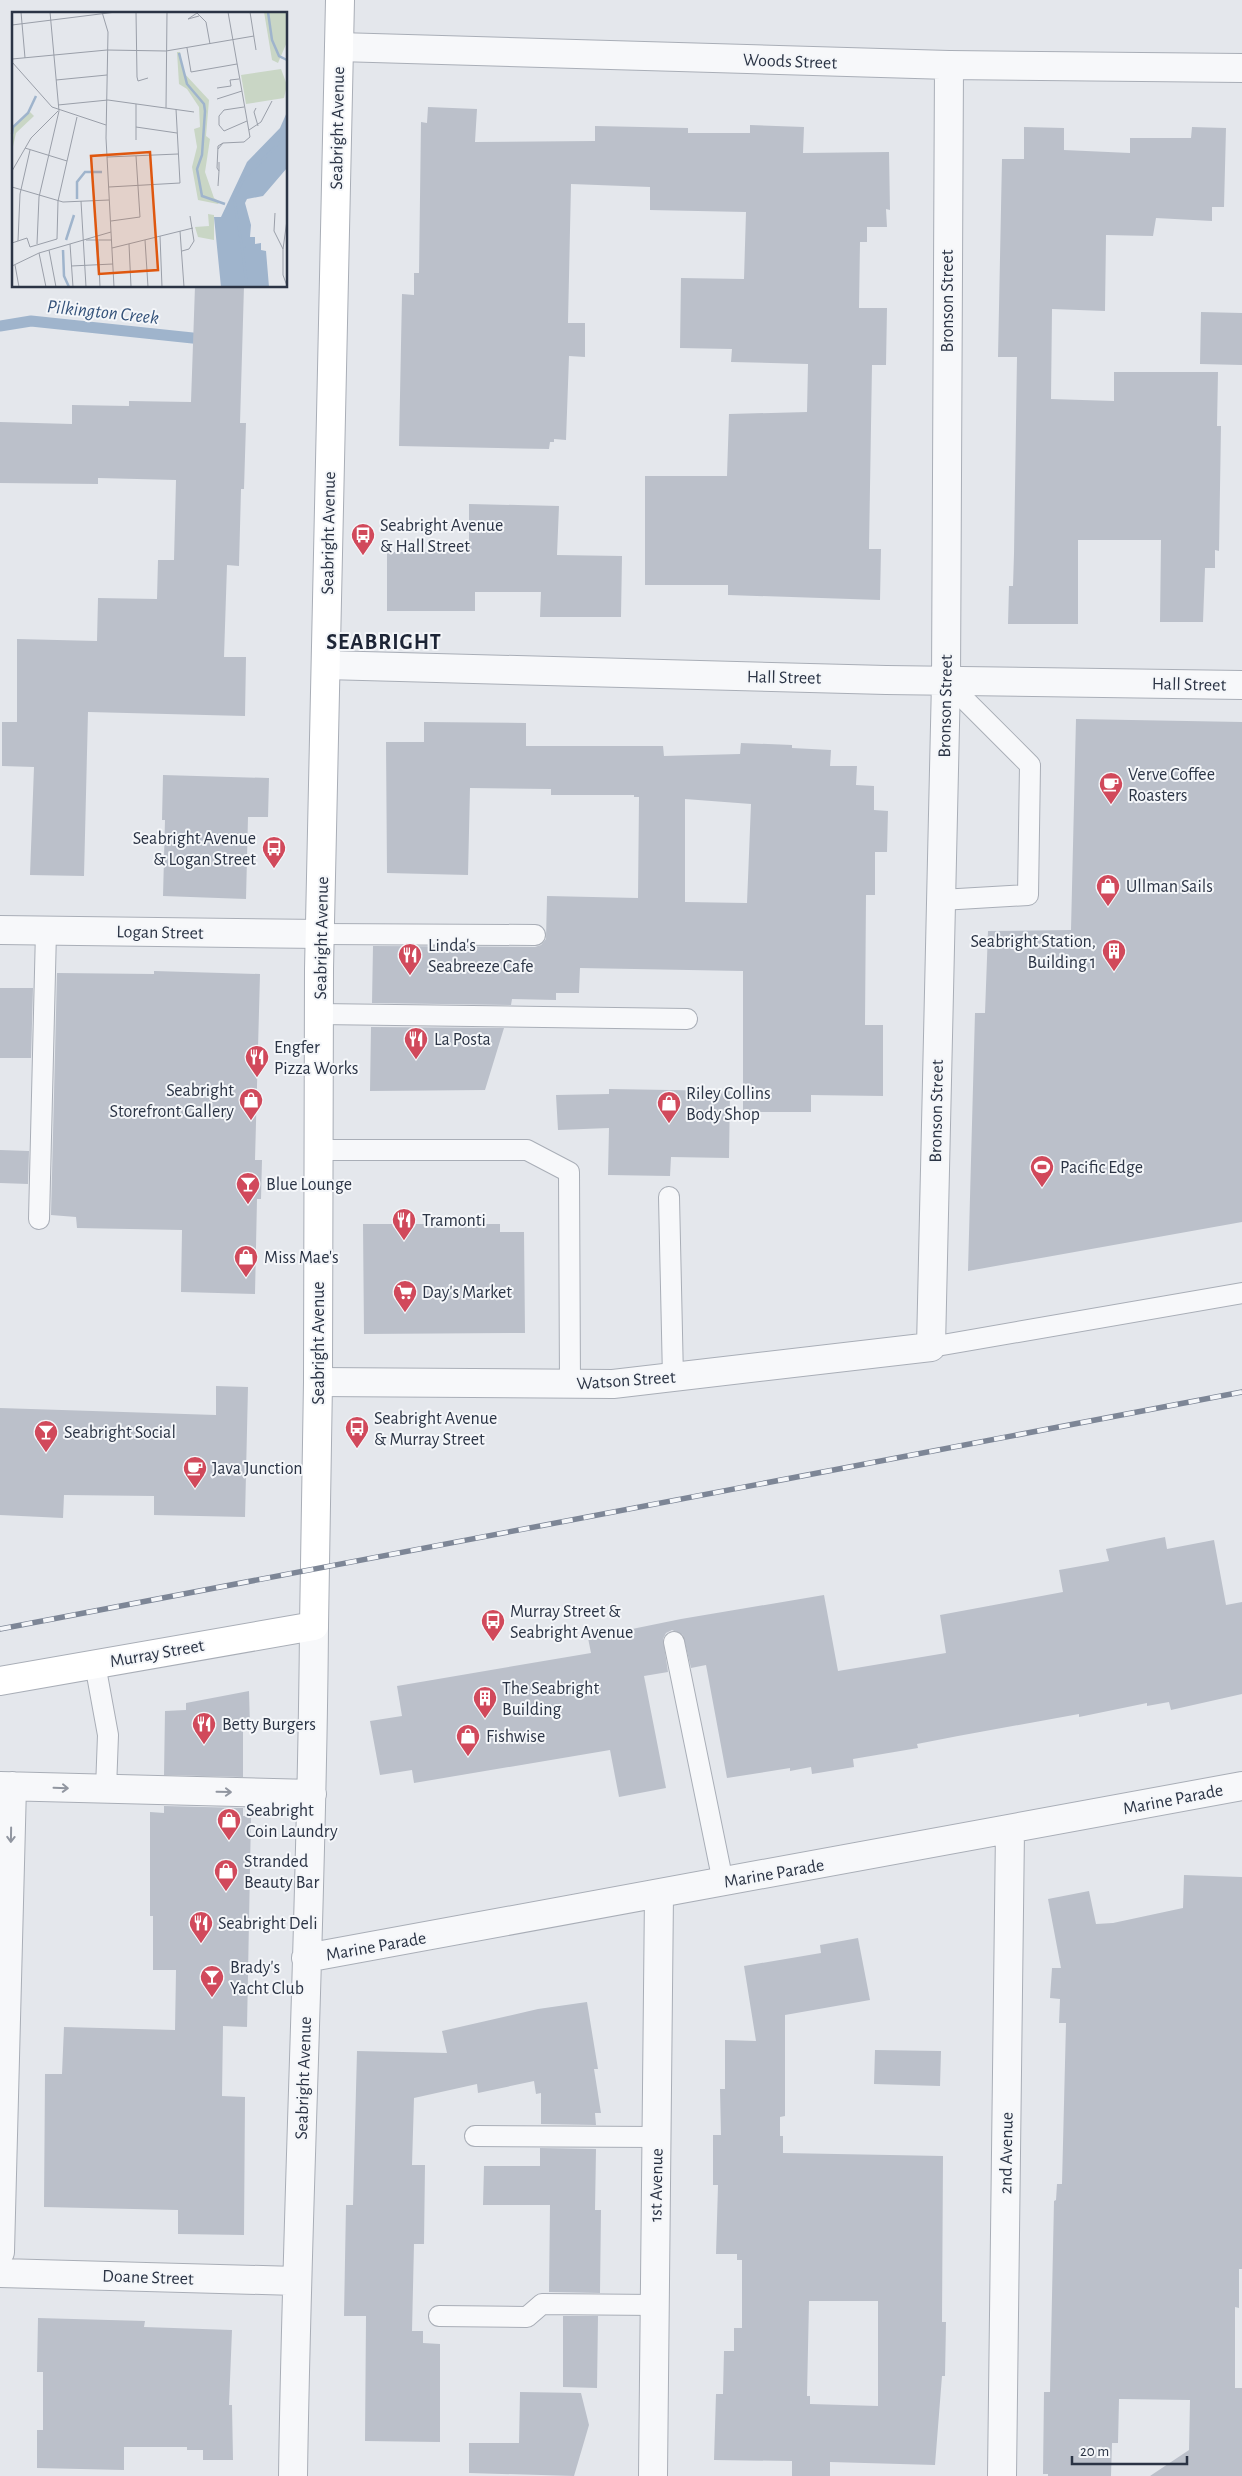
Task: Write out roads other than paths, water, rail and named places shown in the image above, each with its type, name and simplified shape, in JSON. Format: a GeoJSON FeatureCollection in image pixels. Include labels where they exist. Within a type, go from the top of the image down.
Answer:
{"type":"FeatureCollection","features":[{"type":"Feature","properties":{"kind":"main road","name":"Seabright Avenue"},"geometry":{"type":"LineString","coordinates":[[314,1626],[318,1382],[319,1014],[340,0]]}},
{"type":"Feature","properties":{"kind":"main road","name":"Murray Street"},"geometry":{"type":"LineString","coordinates":[[0,1681],[314,1626]]}},
{"type":"Feature","properties":{"kind":"street","name":"Woods Street"},"geometry":{"type":"LineString","coordinates":[[339,47],[949,66],[1242,68]]}},
{"type":"Feature","properties":{"kind":"street","name":"Bronson Street"},"geometry":{"type":"LineString","coordinates":[[931,1347],[946,681],[949,66]]}},
{"type":"Feature","properties":{"kind":"street","name":"Hall Street"},"geometry":{"type":"LineString","coordinates":[[326,665],[946,681],[1242,685]]}},
{"type":"Feature","properties":{"kind":"street","name":"Logan Street"},"geometry":{"type":"LineString","coordinates":[[0,930],[321,934]]}},
{"type":"Feature","properties":{"kind":"street","name":"Watson Street"},"geometry":{"type":"LineString","coordinates":[[318,1382],[613,1384],[931,1347]]}},
{"type":"Feature","properties":{"kind":"street","name":"Seabright Avenue"},"geometry":{"type":"LineString","coordinates":[[293,2476],[296,2281],[312,1794],[314,1626]]}},
{"type":"Feature","properties":{"kind":"street"},"geometry":{"type":"LineString","coordinates":[[0,2252],[6,1786],[312,1794]]}},
{"type":"Feature","properties":{"kind":"street","name":"Marine Parade"},"geometry":{"type":"LineString","coordinates":[[306,1958],[1242,1786]]}},
{"type":"Feature","properties":{"kind":"street","name":"2nd Avenue"},"geometry":{"type":"LineString","coordinates":[[1002,2476],[1010,1830]]}},
{"type":"Feature","properties":{"kind":"street","name":"1st Avenue"},"geometry":{"type":"LineString","coordinates":[[653,2476],[659,1894]]}},
{"type":"Feature","properties":{"kind":"street","name":"Doane Street"},"geometry":{"type":"LineString","coordinates":[[0,2273],[296,2281]]}},
{"type":"Feature","properties":{"kind":"lane"},"geometry":{"type":"LineString","coordinates":[[941,900],[1028,895],[1030,765],[946,681]]}},
{"type":"Feature","properties":{"kind":"lane"},"geometry":{"type":"LineString","coordinates":[[39,1219],[46,930]]}},
{"type":"Feature","properties":{"kind":"lane"},"geometry":{"type":"LineString","coordinates":[[321,934],[535,935]]}},
{"type":"Feature","properties":{"kind":"lane"},"geometry":{"type":"LineString","coordinates":[[319,1014],[687,1019]]}},
{"type":"Feature","properties":{"kind":"lane"},"geometry":{"type":"LineString","coordinates":[[319,1150],[527,1150],[569,1172],[570,1385]]}},
{"type":"Feature","properties":{"kind":"lane"},"geometry":{"type":"LineString","coordinates":[[669,1197],[673,1378]]}},
{"type":"Feature","properties":{"kind":"lane"},"geometry":{"type":"LineString","coordinates":[[931,1347],[1242,1293]]}},
{"type":"Feature","properties":{"kind":"lane"},"geometry":{"type":"LineString","coordinates":[[674,1642],[723,1882]]}},
{"type":"Feature","properties":{"kind":"lane"},"geometry":{"type":"LineString","coordinates":[[95,1664],[108,1735],[106,1789]]}},
{"type":"Feature","properties":{"kind":"lane"},"geometry":{"type":"LineString","coordinates":[[476,2136],[657,2137]]}},
{"type":"Feature","properties":{"kind":"lane"},"geometry":{"type":"LineString","coordinates":[[439,2316],[527,2318],[542,2304],[655,2305]]}},
{"type":"Feature","properties":{"kind":"waterway","name":"Pilkington Creek"},"geometry":{"type":"LineString","coordinates":[[0,326],[31,321],[202,339]]}},
{"type":"Feature","properties":{"kind":"railway"},"geometry":{"type":"LineString","coordinates":[[0,1629],[1242,1392]]}},
{"type":"Feature","properties":{"kind":"place","name":"Seabright Avenue & Hall Street"},"geometry":{"type":"Point","coordinates":[363,556]}},
{"type":"Feature","properties":{"kind":"place","name":"Verve Coffee Roasters"},"geometry":{"type":"Point","coordinates":[1111,805]}},
{"type":"Feature","properties":{"kind":"place","name":"Seabright Avenue & Logan Street"},"geometry":{"type":"Point","coordinates":[274,869]}},
{"type":"Feature","properties":{"kind":"place","name":"Ullman Sails"},"geometry":{"type":"Point","coordinates":[1108,907]}},
{"type":"Feature","properties":{"kind":"place","name":"Seabright Station, Building 1"},"geometry":{"type":"Point","coordinates":[1114,972]}},
{"type":"Feature","properties":{"kind":"place","name":"Linda's Seabreeze Cafe"},"geometry":{"type":"Point","coordinates":[410,976]}},
{"type":"Feature","properties":{"kind":"place","name":"La Posta"},"geometry":{"type":"Point","coordinates":[416,1060]}},
{"type":"Feature","properties":{"kind":"place","name":"Engfer Pizza Works"},"geometry":{"type":"Point","coordinates":[257,1078]}},
{"type":"Feature","properties":{"kind":"place","name":"Seabright Storefront Gallery"},"geometry":{"type":"Point","coordinates":[251,1121]}},
{"type":"Feature","properties":{"kind":"place","name":"Riley Collins Body Shop"},"geometry":{"type":"Point","coordinates":[669,1124]}},
{"type":"Feature","properties":{"kind":"place","name":"Pacific Edge"},"geometry":{"type":"Point","coordinates":[1042,1188]}},
{"type":"Feature","properties":{"kind":"place","name":"Blue Lounge"},"geometry":{"type":"Point","coordinates":[248,1205]}},
{"type":"Feature","properties":{"kind":"place","name":"Tramonti"},"geometry":{"type":"Point","coordinates":[404,1241]}},
{"type":"Feature","properties":{"kind":"place","name":"Miss Mae's"},"geometry":{"type":"Point","coordinates":[246,1278]}},
{"type":"Feature","properties":{"kind":"place","name":"Day's Market"},"geometry":{"type":"Point","coordinates":[405,1313]}},
{"type":"Feature","properties":{"kind":"place","name":"Seabright Avenue & Murray Street"},"geometry":{"type":"Point","coordinates":[357,1449]}},
{"type":"Feature","properties":{"kind":"place","name":"Seabright Social"},"geometry":{"type":"Point","coordinates":[46,1453]}},
{"type":"Feature","properties":{"kind":"place","name":"Java Junction"},"geometry":{"type":"Point","coordinates":[195,1489]}},
{"type":"Feature","properties":{"kind":"place","name":"Murray Street & Seabright Avenue"},"geometry":{"type":"Point","coordinates":[493,1642]}},
{"type":"Feature","properties":{"kind":"place","name":"The Seabright Building"},"geometry":{"type":"Point","coordinates":[485,1719]}},
{"type":"Feature","properties":{"kind":"place","name":"Betty Burgers"},"geometry":{"type":"Point","coordinates":[204,1745]}},
{"type":"Feature","properties":{"kind":"place","name":"Fishwise"},"geometry":{"type":"Point","coordinates":[468,1757]}},
{"type":"Feature","properties":{"kind":"place","name":"Seabright Coin Laundry"},"geometry":{"type":"Point","coordinates":[229,1841]}},
{"type":"Feature","properties":{"kind":"place","name":"Stranded Beauty Bar"},"geometry":{"type":"Point","coordinates":[226,1892]}},
{"type":"Feature","properties":{"kind":"place","name":"Seabright Deli"},"geometry":{"type":"Point","coordinates":[201,1944]}},
{"type":"Feature","properties":{"kind":"place","name":"Brady's Yacht Club"},"geometry":{"type":"Point","coordinates":[212,1998]}},
{"type":"Feature","properties":{"kind":"district","name":"SEABRIGHT"},"geometry":{"type":"Point","coordinates":[384,641]}}]}
